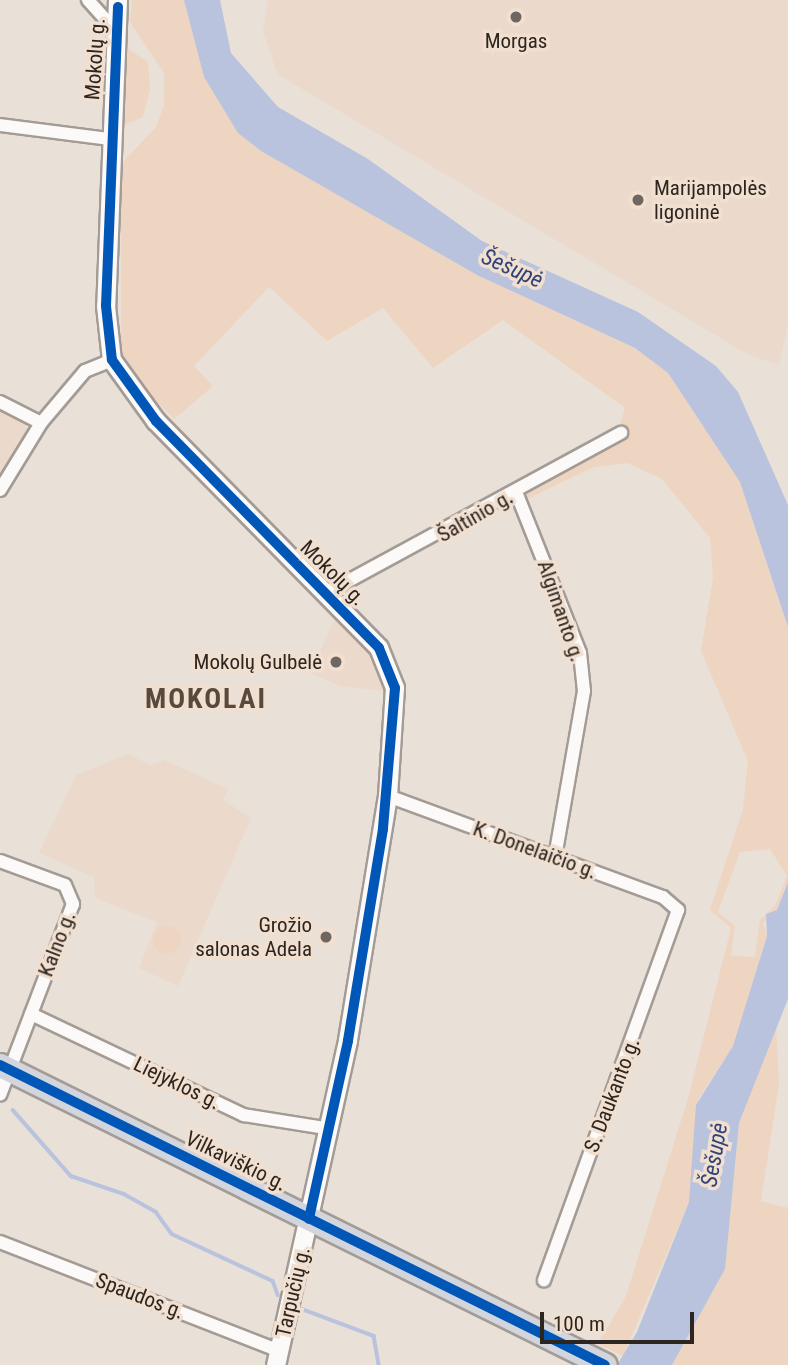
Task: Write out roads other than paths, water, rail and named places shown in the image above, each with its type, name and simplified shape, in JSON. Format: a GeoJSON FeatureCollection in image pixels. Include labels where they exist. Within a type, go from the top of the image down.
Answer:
{"type":"FeatureCollection","features":[{"type":"Feature","properties":{"kind":"highway","name":"Vilkaviškio g."},"geometry":{"type":"LineString","coordinates":[[5,1067],[605,1365]]}},
{"type":"Feature","properties":{"kind":"main road","name":"Mokolų g."},"geometry":{"type":"LineString","coordinates":[[118,0],[110,139],[106,306],[112,360],[156,421],[379,648],[393,674],[388,796],[331,1129],[309,1219]]}},
{"type":"Feature","properties":{"kind":"main road","name":"Tarpučių g."},"geometry":{"type":"LineString","coordinates":[[281,1360],[309,1219]]}},
{"type":"Feature","properties":{"kind":"street"},"geometry":{"type":"LineString","coordinates":[[89,1],[105,0]]}},
{"type":"Feature","properties":{"kind":"street"},"geometry":{"type":"LineString","coordinates":[[89,1],[116,33]]}},
{"type":"Feature","properties":{"kind":"street"},"geometry":{"type":"LineString","coordinates":[[0,125],[110,139]]}},
{"type":"Feature","properties":{"kind":"street"},"geometry":{"type":"LineString","coordinates":[[0,490],[41,423],[85,371],[112,360]]}},
{"type":"Feature","properties":{"kind":"street"},"geometry":{"type":"LineString","coordinates":[[0,402],[41,423]]}},
{"type":"Feature","properties":{"kind":"street","name":"Šaltinio g."},"geometry":{"type":"LineString","coordinates":[[326,593],[621,433]]}},
{"type":"Feature","properties":{"kind":"street","name":"Algimanto g."},"geometry":{"type":"LineString","coordinates":[[516,492],[580,653],[584,691],[555,858]]}},
{"type":"Feature","properties":{"kind":"street","name":"K. Donelaičio g."},"geometry":{"type":"LineString","coordinates":[[388,796],[663,897],[678,910]]}},
{"type":"Feature","properties":{"kind":"street","name":"Kalno g."},"geometry":{"type":"LineString","coordinates":[[0,861],[65,885],[73,896],[31,1014],[5,1067],[0,1095]]}},
{"type":"Feature","properties":{"kind":"street","name":"S. Daukanto g."},"geometry":{"type":"LineString","coordinates":[[544,1280],[678,910]]}},
{"type":"Feature","properties":{"kind":"street","name":"Liejyklos g."},"geometry":{"type":"LineString","coordinates":[[31,1014],[244,1115],[331,1129]]}},
{"type":"Feature","properties":{"kind":"street","name":"Spaudos g."},"geometry":{"type":"LineString","coordinates":[[0,1242],[281,1360]]}},
{"type":"Feature","properties":{"kind":"water","name":"Šešupė"},"geometry":{"type":"Polygon","coordinates":[[[184,0],[220,0],[231,53],[278,107],[368,159],[482,241],[638,312],[716,366],[738,392],[788,505],[788,627],[740,482],[668,373],[635,348],[477,275],[261,151],[238,133],[204,77],[184,0]]]}},
{"type":"Feature","properties":{"kind":"water","name":"Šešupė"},"geometry":{"type":"Polygon","coordinates":[[[788,882],[788,999],[739,1123],[725,1269],[672,1365],[617,1365],[637,1332],[689,1202],[696,1105],[733,1046],[767,936],[766,914],[777,910],[788,882]]]}},
{"type":"Feature","properties":{"kind":"waterway"},"geometry":{"type":"LineString","coordinates":[[13,1110],[71,1176],[124,1194],[156,1212],[172,1234],[273,1281],[278,1295]]}},
{"type":"Feature","properties":{"kind":"waterway"},"geometry":{"type":"LineString","coordinates":[[299,1308],[374,1336],[379,1365]]}},
{"type":"Feature","properties":{"kind":"place","name":"Morgas"},"geometry":{"type":"Point","coordinates":[516,17]}},
{"type":"Feature","properties":{"kind":"place","name":"Marijampolės ligoninė"},"geometry":{"type":"Point","coordinates":[638,200]}},
{"type":"Feature","properties":{"kind":"place","name":"Mokolų Gulbelė"},"geometry":{"type":"Point","coordinates":[336,662]}},
{"type":"Feature","properties":{"kind":"place","name":"Grožio salonas Adela"},"geometry":{"type":"Point","coordinates":[326,937]}},
{"type":"Feature","properties":{"kind":"district","name":"MOKOLAI"},"geometry":{"type":"Point","coordinates":[206,699]}}]}
